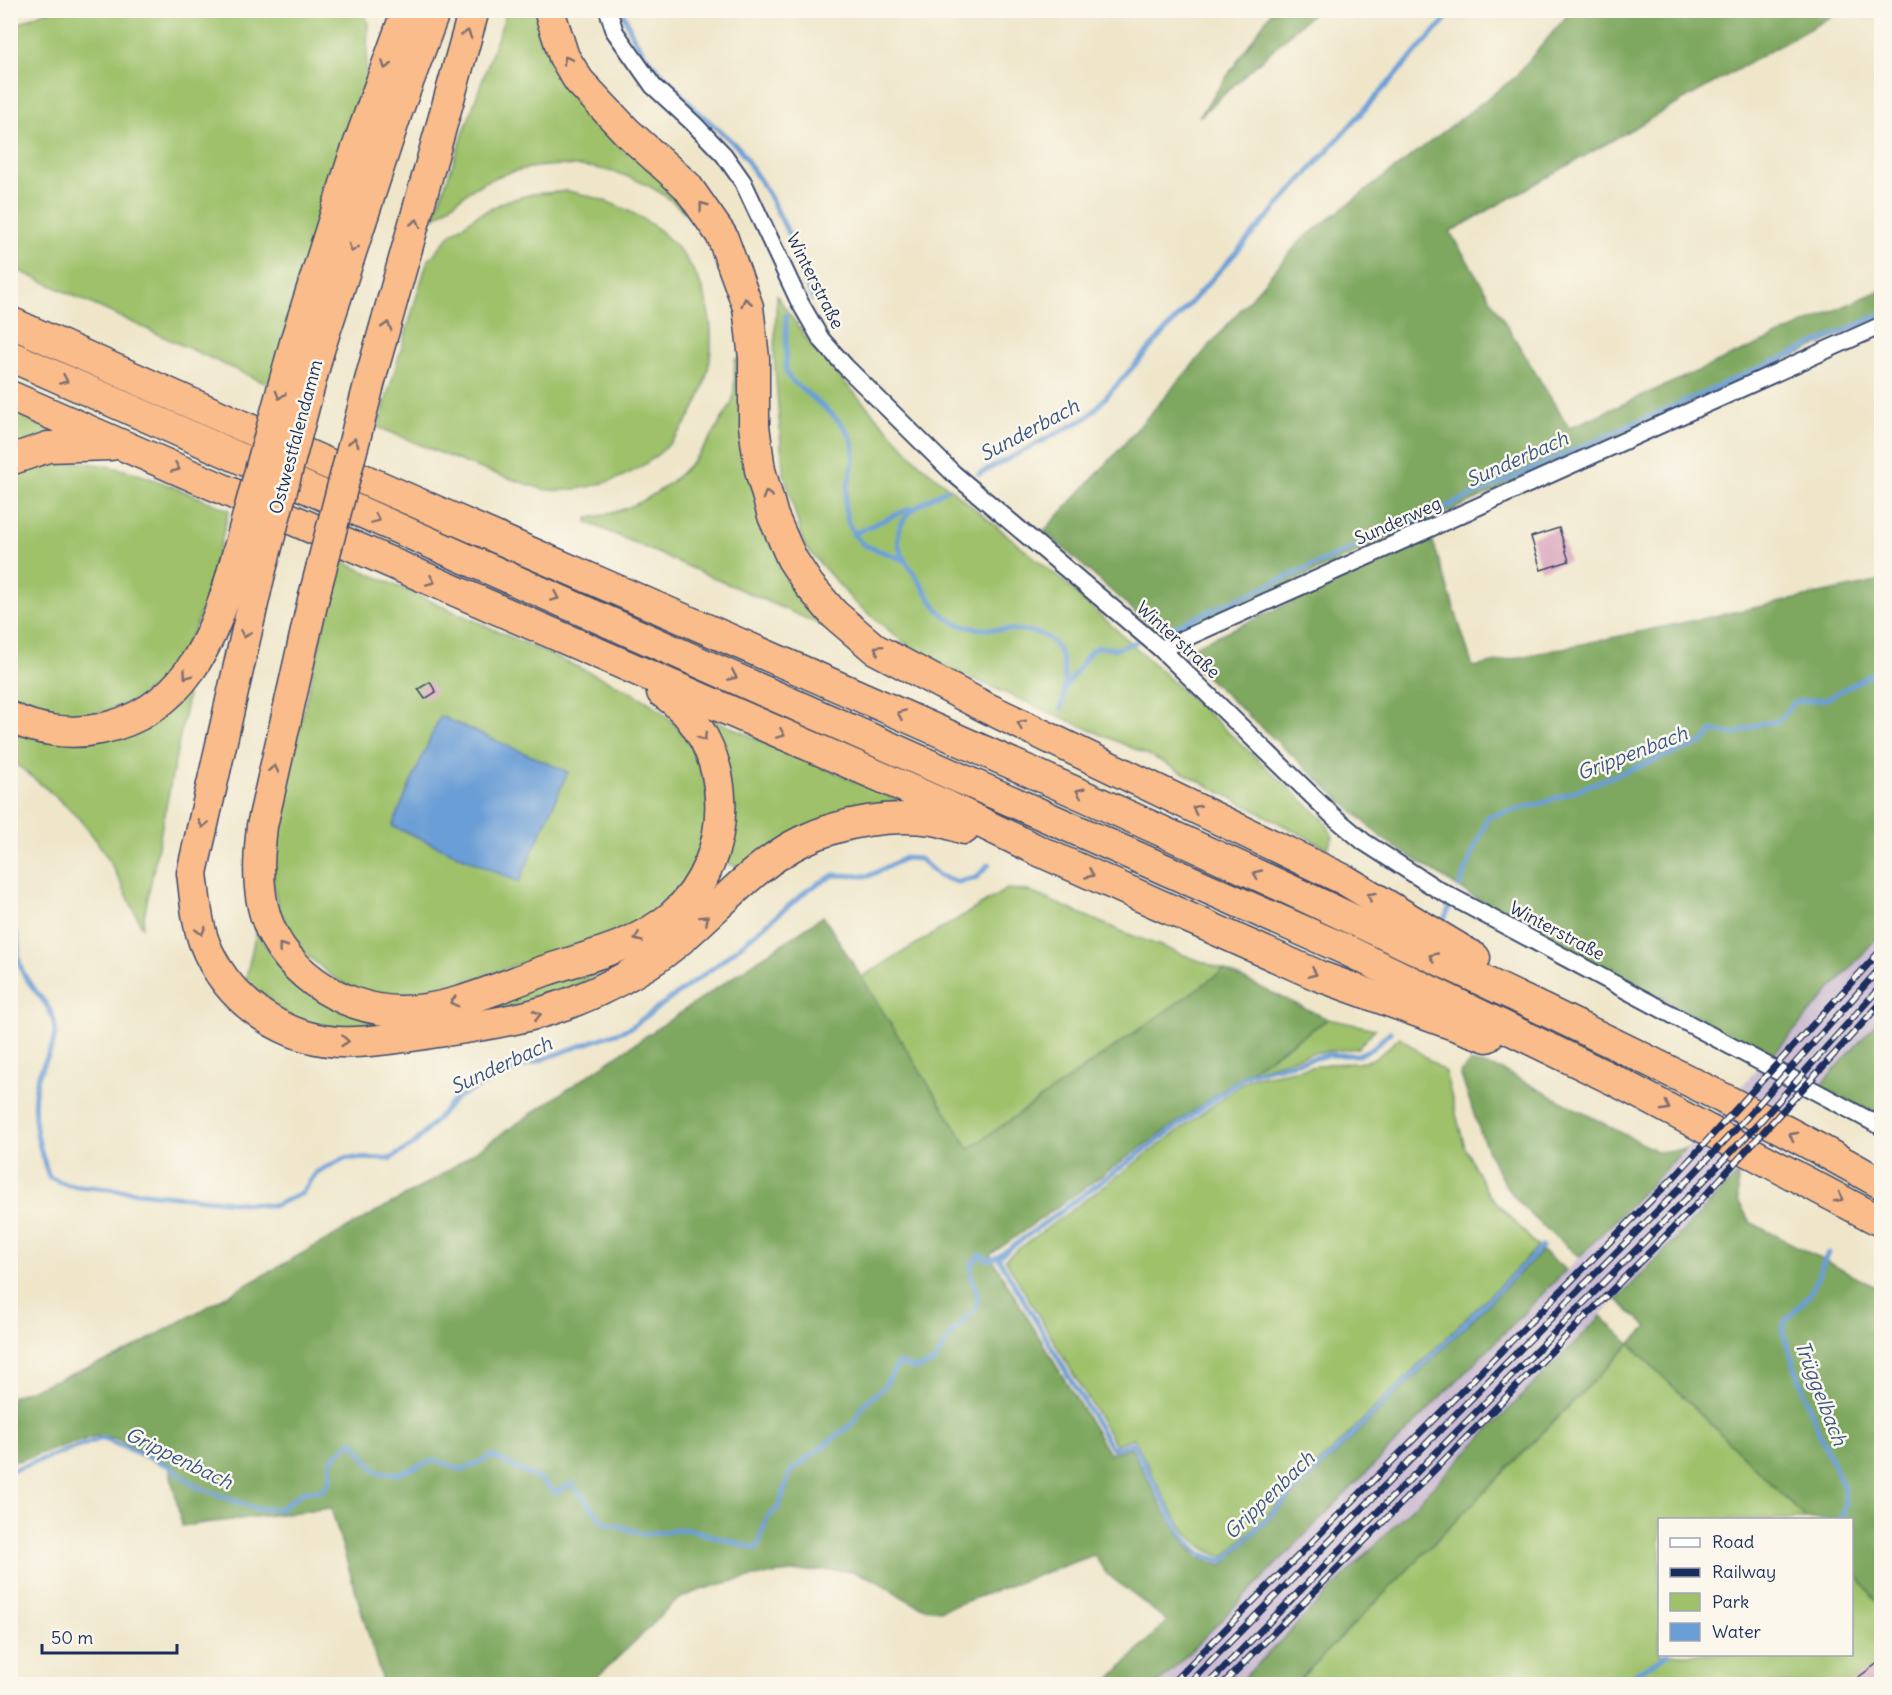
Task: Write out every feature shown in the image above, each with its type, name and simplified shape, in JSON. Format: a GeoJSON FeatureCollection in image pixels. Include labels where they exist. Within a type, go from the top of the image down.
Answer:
{"type":"FeatureCollection","features":[{"type":"Feature","properties":{"kind":"highway"},"geometry":{"type":"LineString","coordinates":[[406,10],[352,162],[308,344],[247,571],[192,873],[197,916],[203,940],[219,973],[242,1001],[281,1028],[317,1038],[353,1042],[486,1026],[546,1013],[598,993],[648,964],[690,933],[776,857],[804,840],[843,826],[890,819],[933,820],[1036,850]]}},
{"type":"Feature","properties":{"kind":"highway","name":"Ostwestfalendamm"},"geometry":{"type":"LineString","coordinates":[[308,344],[435,10]]}},
{"type":"Feature","properties":{"kind":"highway"},"geometry":{"type":"LineString","coordinates":[[474,10],[372,373],[313,600],[262,826],[258,859],[263,908],[274,935],[308,978],[348,1001],[377,1009],[401,1011],[426,1009],[457,1002],[644,937],[672,916],[692,896],[708,870],[717,846],[720,802],[716,768],[711,752],[691,717],[674,700],[611,660]]}},
{"type":"Feature","properties":{"kind":"highway"},"geometry":{"type":"LineString","coordinates":[[549,10],[564,57],[579,81],[627,132],[687,186],[706,210],[732,257],[748,307],[760,470],[773,516],[792,559],[809,585],[834,614],[875,648],[985,707],[1345,880],[1638,1054],[1881,1184]]}},
{"type":"Feature","properties":{"kind":"highway"},"geometry":{"type":"LineString","coordinates":[[10,322],[245,429],[1131,815],[1638,1054]]}},
{"type":"Feature","properties":{"kind":"highway"},"geometry":{"type":"LineString","coordinates":[[10,356],[1333,944],[1614,1080],[1881,1222]]}},
{"type":"Feature","properties":{"kind":"highway"},"geometry":{"type":"LineString","coordinates":[[10,396],[945,805],[1036,850],[1319,975],[1536,1055],[1614,1080]]}},
{"type":"Feature","properties":{"kind":"highway"},"geometry":{"type":"LineString","coordinates":[[10,460],[48,447],[123,445]]}},
{"type":"Feature","properties":{"kind":"highway"},"geometry":{"type":"LineString","coordinates":[[10,717],[50,730],[85,732],[139,717],[162,702],[180,686],[202,654],[247,571]]}},
{"type":"Feature","properties":{"kind":"street","name":"Winterstraße"},"geometry":{"type":"LineString","coordinates":[[608,10],[615,32],[653,86],[724,155],[743,182],[799,301],[821,339],[897,420],[954,473],[1161,648],[1333,816],[1398,865],[1437,889],[1879,1126]]}},
{"type":"Feature","properties":{"kind":"street","name":"Sunderweg"},"geometry":{"type":"LineString","coordinates":[[1161,648],[1881,325]]}},
{"type":"Feature","properties":{"kind":"shaded area"},"geometry":{"type":"Polygon","coordinates":[[[1881,933],[1881,1018],[1707,1207],[1238,1684],[1158,1684],[1666,1169],[1881,933]]]}},
{"type":"Feature","properties":{"kind":"green space"},"geometry":{"type":"Polygon","coordinates":[[[46,11],[364,11],[368,24],[366,78],[269,385],[11,267],[10,28],[46,11]]]}},
{"type":"Feature","properties":{"kind":"green space"},"geometry":{"type":"Polygon","coordinates":[[[507,11],[538,11],[678,194],[715,253],[691,219],[671,200],[647,185],[594,168],[566,165],[511,172],[478,186],[433,219],[507,11]]]}},
{"type":"Feature","properties":{"kind":"green space"},"geometry":{"type":"Polygon","coordinates":[[[1272,11],[1315,11],[1199,117],[1272,11]]]}},
{"type":"Feature","properties":{"kind":"green space"},"geometry":{"type":"Polygon","coordinates":[[[1571,11],[1841,11],[1450,232],[1569,428],[1881,290],[1881,317],[1170,637],[1160,634],[1044,531],[1111,459],[1301,240],[1514,78],[1571,11]]]}},
{"type":"Feature","properties":{"kind":"green space"},"geometry":{"type":"Polygon","coordinates":[[[568,191],[597,198],[638,215],[673,243],[696,275],[708,310],[711,347],[705,382],[690,416],[668,445],[639,468],[603,483],[576,489],[556,490],[537,488],[482,469],[378,427],[427,262],[449,236],[476,216],[506,201],[533,194],[568,191]]]}},
{"type":"Feature","properties":{"kind":"green space"},"geometry":{"type":"Polygon","coordinates":[[[777,296],[813,348],[919,463],[1063,581],[1325,821],[1333,837],[1327,848],[1153,757],[957,672],[906,644],[854,602],[804,545],[783,469],[774,355],[777,296]]]}},
{"type":"Feature","properties":{"kind":"green space"},"geometry":{"type":"Polygon","coordinates":[[[744,355],[744,426],[832,630],[587,522],[588,518],[609,514],[647,498],[679,475],[694,460],[731,405],[734,392],[735,360],[744,355]]]}},
{"type":"Feature","properties":{"kind":"green space"},"geometry":{"type":"Polygon","coordinates":[[[11,410],[58,432],[11,449],[11,410]]]}},
{"type":"Feature","properties":{"kind":"green space"},"geometry":{"type":"Polygon","coordinates":[[[76,462],[135,473],[229,510],[203,608],[190,638],[174,665],[152,688],[124,704],[89,714],[59,715],[29,708],[11,699],[11,477],[31,467],[76,462]]]}},
{"type":"Feature","properties":{"kind":"green space"},"geometry":{"type":"Polygon","coordinates":[[[1432,539],[1473,667],[1881,581],[1881,933],[1770,1058],[1469,894],[1383,839],[1186,658],[1188,649],[1432,539]]]}},
{"type":"Feature","properties":{"kind":"green space"},"geometry":{"type":"Polygon","coordinates":[[[339,560],[611,682],[646,701],[679,729],[700,765],[706,785],[708,825],[704,845],[696,864],[685,882],[671,897],[639,923],[427,995],[381,996],[352,988],[334,978],[307,955],[288,929],[278,907],[273,885],[275,831],[339,560]]]}},
{"type":"Feature","properties":{"kind":"green space"},"geometry":{"type":"Polygon","coordinates":[[[183,694],[188,696],[142,927],[115,871],[90,832],[64,804],[11,760],[10,728],[51,740],[183,694]]]}},
{"type":"Feature","properties":{"kind":"green space"},"geometry":{"type":"Polygon","coordinates":[[[705,716],[898,800],[890,806],[741,868],[722,862],[705,716]]]}},
{"type":"Feature","properties":{"kind":"green space"},"geometry":{"type":"Polygon","coordinates":[[[1007,889],[1028,891],[1123,932],[1224,970],[969,1149],[860,978],[1007,889]]]}},
{"type":"Feature","properties":{"kind":"green space"},"geometry":{"type":"Polygon","coordinates":[[[823,916],[969,1149],[1224,970],[1328,1019],[1248,1072],[990,1255],[1109,1454],[1131,1447],[1163,1509],[1186,1544],[1199,1558],[1223,1565],[1542,1251],[1566,1270],[1158,1684],[1105,1684],[1167,1621],[1106,1573],[1094,1555],[942,1610],[930,1609],[908,1601],[869,1577],[857,1573],[817,1570],[763,1576],[711,1587],[675,1602],[589,1684],[383,1684],[331,1508],[182,1526],[169,1466],[114,1438],[96,1436],[11,1463],[11,1397],[119,1356],[435,1179],[823,916]]]}},
{"type":"Feature","properties":{"kind":"green space"},"geometry":{"type":"Polygon","coordinates":[[[256,932],[281,967],[340,1011],[632,954],[635,958],[543,1000],[486,1013],[356,1029],[319,1026],[290,1017],[245,983],[256,932]]]}},
{"type":"Feature","properties":{"kind":"green space"},"geometry":{"type":"Polygon","coordinates":[[[1881,1018],[1881,1117],[1819,1087],[1881,1018]]]}},
{"type":"Feature","properties":{"kind":"green space"},"geometry":{"type":"Polygon","coordinates":[[[1328,1019],[1375,1029],[1358,1048],[1313,1053],[1248,1072],[1328,1019]]]}},
{"type":"Feature","properties":{"kind":"green space"},"geometry":{"type":"Polygon","coordinates":[[[1400,1037],[1445,1072],[1465,1148],[1488,1193],[1538,1247],[1224,1557],[1202,1547],[1181,1525],[1134,1438],[1115,1444],[1005,1259],[1250,1078],[1327,1064],[1358,1063],[1376,1058],[1400,1037]]]}},
{"type":"Feature","properties":{"kind":"green space"},"geometry":{"type":"Polygon","coordinates":[[[1470,1062],[1500,1069],[1658,1152],[1685,1149],[1579,1257],[1528,1212],[1503,1181],[1484,1142],[1460,1073],[1470,1062]]]}},
{"type":"Feature","properties":{"kind":"green space"},"geometry":{"type":"Polygon","coordinates":[[[1738,1174],[1738,1200],[1750,1222],[1881,1290],[1881,1607],[1853,1570],[1853,1518],[1806,1518],[1630,1344],[1647,1327],[1617,1300],[1738,1174]]]}},
{"type":"Feature","properties":{"kind":"green space"},"geometry":{"type":"Polygon","coordinates":[[[1601,1316],[1630,1344],[1295,1684],[1238,1684],[1601,1316]]]}},
{"type":"Feature","properties":{"kind":"green space"},"geometry":{"type":"Polygon","coordinates":[[[1630,1344],[1806,1518],[1658,1518],[1658,1656],[1853,1656],[1853,1570],[1881,1607],[1881,1684],[1295,1684],[1630,1344]]]}},
{"type":"Feature","properties":{"kind":"water"},"geometry":{"type":"Polygon","coordinates":[[[440,716],[568,772],[519,882],[392,826],[440,716]]]}},
{"type":"Feature","properties":{"kind":"building"},"geometry":{"type":"Polygon","coordinates":[[[1559,528],[1569,561],[1541,570],[1531,537],[1559,528]]]}},
{"type":"Feature","properties":{"kind":"building"},"geometry":{"type":"Polygon","coordinates":[[[430,682],[436,692],[425,699],[418,689],[430,682]]]}},
{"type":"Feature","properties":{"kind":"building"},"geometry":{"type":"Polygon","coordinates":[[[1882,1660],[1882,1684],[1849,1684],[1882,1660]]]}},
{"type":"Feature","properties":{"kind":"waterway"},"geometry":{"type":"LineString","coordinates":[[622,10],[633,37],[647,58],[693,107],[739,148],[769,195],[796,248],[806,271],[805,282],[813,299]]}},
{"type":"Feature","properties":{"kind":"waterway","name":"Sunderbach"},"geometry":{"type":"LineString","coordinates":[[979,474],[1088,417],[1454,10]]}},
{"type":"Feature","properties":{"kind":"waterway","name":"Sunderbach"},"geometry":{"type":"LineString","coordinates":[[1165,631],[1882,314]]}},
{"type":"Feature","properties":{"kind":"waterway"},"geometry":{"type":"LineString","coordinates":[[786,315],[786,372],[790,379],[839,421],[850,436],[854,457],[845,502],[850,526],[863,544],[906,562]]}},
{"type":"Feature","properties":{"kind":"waterway","name":"Sunderbach"},"geometry":{"type":"LineString","coordinates":[[948,489],[911,511],[904,519],[898,538],[903,558],[934,604],[954,622],[968,627],[1018,630],[1047,637],[1057,647],[1063,664],[1065,687],[1061,709]]}},
{"type":"Feature","properties":{"kind":"waterway"},"geometry":{"type":"LineString","coordinates":[[853,534],[911,508]]}},
{"type":"Feature","properties":{"kind":"waterway","name":"Sunderbach"},"geometry":{"type":"LineString","coordinates":[[1066,686],[1091,651],[1098,647],[1116,649],[1136,642]]}},
{"type":"Feature","properties":{"kind":"waterway","name":"Grippenbach"},"geometry":{"type":"LineString","coordinates":[[1459,887],[1488,816],[1540,804],[1705,741],[1712,731],[1735,734],[1762,723],[1778,722],[1794,702],[1826,699],[1874,673],[1882,672]]}},
{"type":"Feature","properties":{"kind":"waterway","name":"Sunderbach"},"geometry":{"type":"LineString","coordinates":[[10,923],[17,936],[22,971],[47,1005],[54,1021],[55,1036],[38,1077],[34,1102],[38,1140],[49,1177],[68,1185],[273,1206],[301,1194],[317,1172],[345,1158],[390,1159],[414,1144],[456,1098],[521,1067],[630,1028],[717,965],[809,889],[834,875],[869,876],[905,858],[920,859],[939,876],[958,882],[976,878],[989,864]]}},
{"type":"Feature","properties":{"kind":"waterway"},"geometry":{"type":"LineString","coordinates":[[1444,920],[1450,906]]}},
{"type":"Feature","properties":{"kind":"waterway","name":"Grippenbach"},"geometry":{"type":"LineString","coordinates":[[10,1471],[102,1438],[169,1466],[195,1486],[256,1509],[280,1509],[304,1491],[322,1491],[331,1479],[331,1460],[352,1441],[377,1472],[398,1474],[435,1460],[463,1470],[492,1456],[541,1480],[556,1493],[572,1483],[602,1521],[644,1534],[689,1529],[757,1549],[767,1518],[778,1508],[791,1471],[853,1423],[864,1404],[883,1388],[899,1363],[918,1369],[935,1361],[952,1333],[976,1308],[978,1296],[972,1279],[971,1265],[980,1255],[989,1260],[998,1257],[1250,1073],[1328,1055],[1358,1055],[1373,1048],[1390,1032]]}},
{"type":"Feature","properties":{"kind":"waterway","name":"Grippenbach"},"geometry":{"type":"LineString","coordinates":[[998,1257],[1112,1449],[1133,1443],[1183,1534],[1201,1554],[1224,1561],[1542,1247]]}},
{"type":"Feature","properties":{"kind":"waterway","name":"Trüggelbach"},"geometry":{"type":"LineString","coordinates":[[1828,1253],[1810,1294],[1785,1321],[1782,1331],[1819,1433],[1844,1488],[1845,1506],[1841,1518]]}},
{"type":"Feature","properties":{"kind":"waterway","name":"Trüggelbach"},"geometry":{"type":"LineString","coordinates":[[1617,1684],[1666,1656]]}},
{"type":"Feature","properties":{"kind":"railway"},"geometry":{"type":"LineString","coordinates":[[1171,1684],[1674,1177],[1882,949]]}},
{"type":"Feature","properties":{"kind":"railway"},"geometry":{"type":"LineString","coordinates":[[1188,1684],[1683,1185],[1882,966]]}},
{"type":"Feature","properties":{"kind":"railway"},"geometry":{"type":"LineString","coordinates":[[1208,1684],[1692,1193],[1758,1124],[1882,985]]}},
{"type":"Feature","properties":{"kind":"railway"},"geometry":{"type":"LineString","coordinates":[[1223,1684],[1700,1201],[1882,1002]]}}]}
